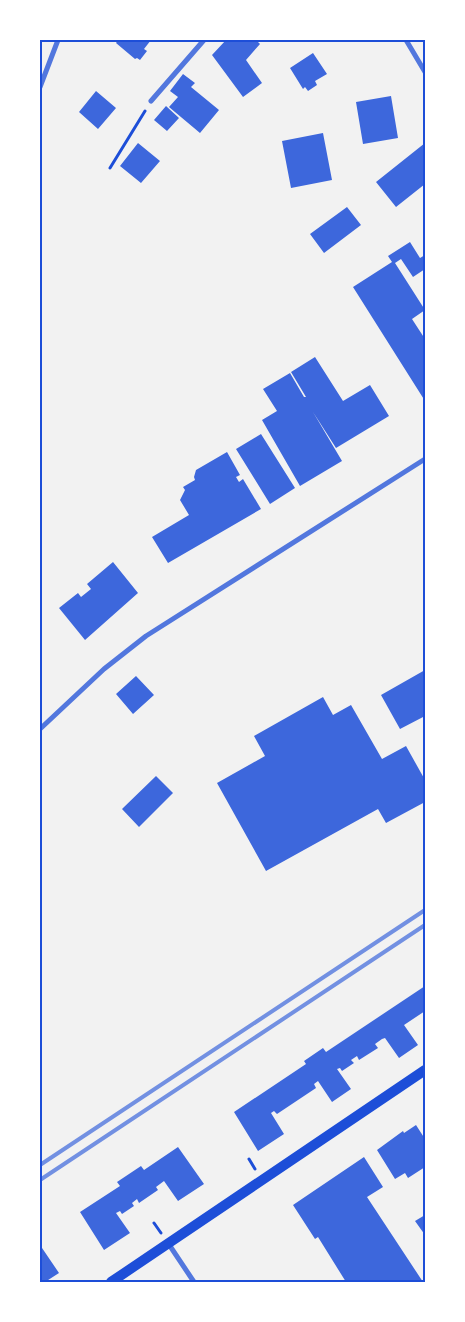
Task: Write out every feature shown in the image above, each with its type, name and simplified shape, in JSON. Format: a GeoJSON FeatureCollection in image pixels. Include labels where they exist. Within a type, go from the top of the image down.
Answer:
{"type":"FeatureCollection","features":[{"type":"Feature","properties":{"kind":"main road"},"geometry":{"type":"LineString","coordinates":[[111,1282],[425,1070]]}},
{"type":"Feature","properties":{"kind":"street"},"geometry":{"type":"LineString","coordinates":[[40,87],[58,40]]}},
{"type":"Feature","properties":{"kind":"street"},"geometry":{"type":"LineString","coordinates":[[151,101],[204,40]]}},
{"type":"Feature","properties":{"kind":"street"},"geometry":{"type":"LineString","coordinates":[[406,40],[425,72]]}},
{"type":"Feature","properties":{"kind":"street"},"geometry":{"type":"LineString","coordinates":[[40,729],[104,669],[146,636],[425,459]]}},
{"type":"Feature","properties":{"kind":"street"},"geometry":{"type":"LineString","coordinates":[[167,1243],[194,1282]]}},
{"type":"Feature","properties":{"kind":"path"},"geometry":{"type":"LineString","coordinates":[[110,168],[151,101]]}},
{"type":"Feature","properties":{"kind":"building"},"geometry":{"type":"Polygon","coordinates":[[[118,40],[151,40],[144,49],[147,51],[140,60],[135,59],[116,43],[118,40]]]}},
{"type":"Feature","properties":{"kind":"building"},"geometry":{"type":"Polygon","coordinates":[[[226,40],[256,40],[260,44],[246,60],[262,83],[243,97],[212,55],[226,40]]]}},
{"type":"Feature","properties":{"kind":"building"},"geometry":{"type":"Polygon","coordinates":[[[313,53],[327,74],[315,81],[317,85],[308,91],[305,87],[303,89],[290,68],[313,53]]]}},
{"type":"Feature","properties":{"kind":"building"},"geometry":{"type":"Polygon","coordinates":[[[183,74],[195,83],[191,87],[219,110],[200,133],[169,107],[178,97],[170,91],[183,74]]]}},
{"type":"Feature","properties":{"kind":"building"},"geometry":{"type":"Polygon","coordinates":[[[96,91],[116,108],[98,129],[79,112],[96,91]]]}},
{"type":"Feature","properties":{"kind":"building"},"geometry":{"type":"Polygon","coordinates":[[[391,96],[398,138],[363,144],[356,102],[391,96]]]}},
{"type":"Feature","properties":{"kind":"building"},"geometry":{"type":"Polygon","coordinates":[[[166,106],[179,118],[167,131],[154,120],[166,106]]]}},
{"type":"Feature","properties":{"kind":"building"},"geometry":{"type":"Polygon","coordinates":[[[323,133],[332,180],[291,188],[282,141],[323,133]]]}},
{"type":"Feature","properties":{"kind":"building"},"geometry":{"type":"Polygon","coordinates":[[[138,143],[160,161],[141,183],[120,166],[138,143]]]}},
{"type":"Feature","properties":{"kind":"building"},"geometry":{"type":"Polygon","coordinates":[[[425,143],[425,184],[396,207],[376,182],[425,143]]]}},
{"type":"Feature","properties":{"kind":"building"},"geometry":{"type":"Polygon","coordinates":[[[347,207],[361,225],[324,253],[310,234],[347,207]]]}},
{"type":"Feature","properties":{"kind":"building"},"geometry":{"type":"Polygon","coordinates":[[[410,242],[420,258],[425,255],[425,269],[413,277],[401,259],[395,263],[425,310],[412,319],[425,339],[425,401],[353,287],[392,262],[388,256],[410,242]]]}},
{"type":"Feature","properties":{"kind":"building"},"geometry":{"type":"Polygon","coordinates":[[[315,357],[343,401],[370,385],[389,416],[336,448],[313,412],[342,461],[300,486],[262,420],[277,411],[263,389],[290,373],[304,397],[306,397],[291,372],[315,357]]]}},
{"type":"Feature","properties":{"kind":"building"},"geometry":{"type":"Polygon","coordinates":[[[261,434],[295,488],[270,504],[236,449],[261,434]]]}},
{"type":"Feature","properties":{"kind":"building"},"geometry":{"type":"Polygon","coordinates":[[[227,452],[240,475],[236,477],[239,482],[243,479],[261,509],[168,563],[152,537],[189,515],[180,500],[185,490],[183,487],[195,480],[196,470],[227,452]]]}},
{"type":"Feature","properties":{"kind":"building"},"geometry":{"type":"Polygon","coordinates":[[[113,562],[138,593],[85,640],[59,608],[78,593],[81,597],[91,589],[87,584],[113,562]]]}},
{"type":"Feature","properties":{"kind":"building"},"geometry":{"type":"Polygon","coordinates":[[[425,670],[425,716],[400,729],[381,695],[425,670]]]}},
{"type":"Feature","properties":{"kind":"building"},"geometry":{"type":"Polygon","coordinates":[[[136,676],[154,695],[133,714],[116,694],[136,676]]]}},
{"type":"Feature","properties":{"kind":"building"},"geometry":{"type":"Polygon","coordinates":[[[323,697],[333,715],[351,705],[382,759],[406,746],[425,780],[425,802],[386,823],[378,809],[266,871],[217,783],[265,756],[254,736],[323,697]]]}},
{"type":"Feature","properties":{"kind":"building"},"geometry":{"type":"Polygon","coordinates":[[[156,776],[173,793],[139,827],[122,809],[156,776]]]}},
{"type":"Feature","properties":{"kind":"building"},"geometry":{"type":"Polygon","coordinates":[[[425,986],[425,1011],[404,1025],[418,1045],[399,1058],[385,1038],[382,1039],[375,1044],[378,1048],[359,1060],[357,1056],[351,1060],[354,1063],[342,1071],[340,1068],[337,1069],[351,1089],[332,1102],[318,1081],[314,1084],[316,1088],[277,1114],[274,1111],[271,1113],[284,1134],[258,1151],[234,1112],[306,1064],[304,1061],[323,1048],[326,1052],[425,986]]]}},
{"type":"Feature","properties":{"kind":"building"},"geometry":{"type":"Polygon","coordinates":[[[416,1125],[425,1139],[425,1167],[408,1178],[405,1173],[395,1179],[377,1150],[403,1131],[404,1133],[416,1125]]]}},
{"type":"Feature","properties":{"kind":"building"},"geometry":{"type":"Polygon","coordinates":[[[178,1147],[204,1184],[178,1201],[164,1181],[156,1187],[158,1190],[139,1203],[137,1199],[132,1203],[134,1206],[122,1214],[120,1211],[116,1213],[130,1233],[104,1250],[80,1212],[120,1186],[117,1182],[141,1166],[144,1170],[178,1147]]]}},
{"type":"Feature","properties":{"kind":"building"},"geometry":{"type":"Polygon","coordinates":[[[364,1157],[383,1187],[367,1197],[423,1282],[346,1282],[318,1237],[315,1239],[293,1205],[364,1157]]]}},
{"type":"Feature","properties":{"kind":"building"},"geometry":{"type":"Polygon","coordinates":[[[425,1215],[425,1235],[415,1221],[425,1215]]]}},
{"type":"Feature","properties":{"kind":"building"},"geometry":{"type":"Polygon","coordinates":[[[40,1245],[59,1273],[45,1282],[40,1282],[40,1245]]]}},
{"type":"Feature","properties":{"kind":"railway"},"geometry":{"type":"LineString","coordinates":[[40,1165],[425,910]]}},
{"type":"Feature","properties":{"kind":"railway"},"geometry":{"type":"LineString","coordinates":[[40,1180],[425,925]]}}]}
